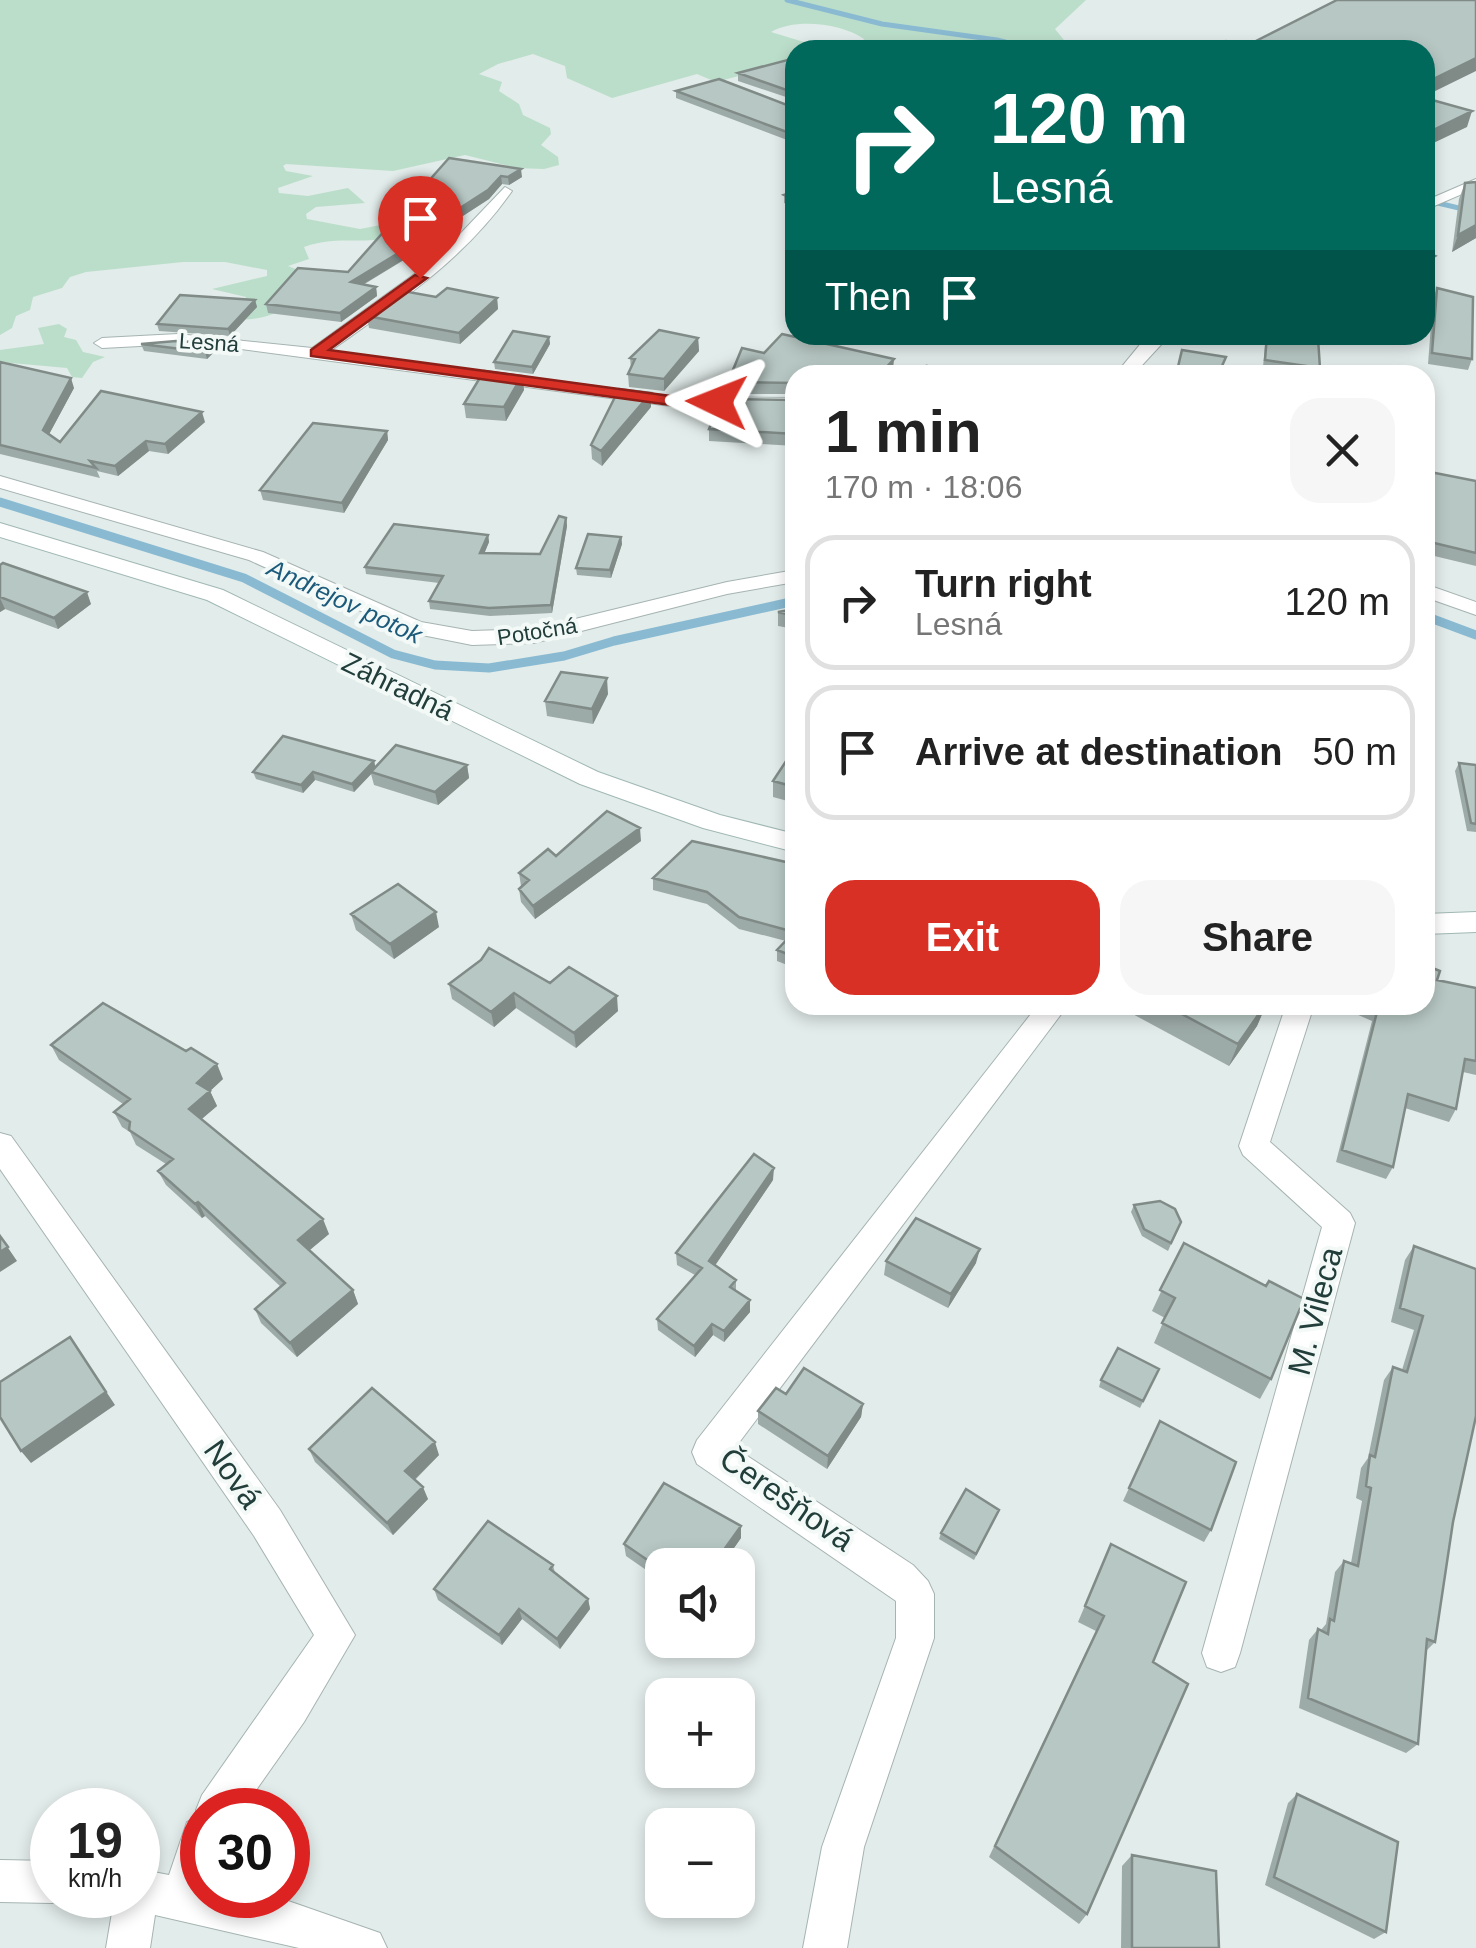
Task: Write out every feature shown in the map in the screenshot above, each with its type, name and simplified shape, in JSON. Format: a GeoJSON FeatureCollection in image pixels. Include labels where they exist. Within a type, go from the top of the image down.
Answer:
{"type":"FeatureCollection","features":[{"type":"Feature","properties":{"kind":"street"},"geometry":{"type":"LineString","coordinates":[[1435,201],[1476,182]]}},
{"type":"Feature","properties":{"kind":"street"},"geometry":{"type":"LineString","coordinates":[[316,353],[446,259],[486,222],[505,191]]}},
{"type":"Feature","properties":{"kind":"street","name":"Lesná"},"geometry":{"type":"LineString","coordinates":[[102,343],[178,339],[316,353],[678,402],[785,403]]}},
{"type":"Feature","properties":{"kind":"street"},"geometry":{"type":"LineString","coordinates":[[1133,365],[1150,345]]}},
{"type":"Feature","properties":{"kind":"street","name":"Potočná"},"geometry":{"type":"LineString","coordinates":[[0,482],[256,556],[415,627],[472,638],[534,636],[726,588],[785,578]]}},
{"type":"Feature","properties":{"kind":"street","name":"Záhradná"},"geometry":{"type":"LineString","coordinates":[[0,530],[164,577],[215,596],[589,778],[695,816],[785,840]]}},
{"type":"Feature","properties":{"kind":"street"},"geometry":{"type":"LineString","coordinates":[[1435,594],[1476,608]]}},
{"type":"Feature","properties":{"kind":"street"},"geometry":{"type":"LineString","coordinates":[[1435,924],[1476,922]]}},
{"type":"Feature","properties":{"kind":"street","name":"Čerešňová"},"geometry":{"type":"LineString","coordinates":[[825,1948],[830,1902],[843,1848],[915,1638],[914,1594],[900,1578],[710,1452],[1046,1015]]}},
{"type":"Feature","properties":{"kind":"street","name":"M. Vileca"},"geometry":{"type":"LineString","coordinates":[[1221,1653],[1339,1223],[1254,1146],[1297,1015]]}},
{"type":"Feature","properties":{"kind":"street","name":"Nová"},"geometry":{"type":"LineString","coordinates":[[0,1145],[267,1523],[336,1634],[290,1708],[233,1788]]}},
{"type":"Feature","properties":{"kind":"street"},"geometry":{"type":"LineString","coordinates":[[0,1881],[30,1882]]}},
{"type":"Feature","properties":{"kind":"street"},"geometry":{"type":"LineString","coordinates":[[128,1948],[132,1918]]}},
{"type":"Feature","properties":{"kind":"street"},"geometry":{"type":"LineString","coordinates":[[274,1918],[365,1948]]}},
{"type":"Feature","properties":{"kind":"green space"},"geometry":{"type":"Polygon","coordinates":[[[0,0],[1086,0],[1055,29],[1064,40],[863,40],[843,29],[818,24],[792,25],[771,32],[797,40],[785,40],[785,64],[716,82],[697,74],[612,98],[567,78],[565,66],[533,54],[498,64],[479,74],[502,82],[499,91],[519,104],[523,115],[550,128],[551,134],[541,145],[558,157],[559,165],[517,168],[465,155],[393,171],[286,164],[286,171],[313,176],[278,188],[279,193],[308,196],[348,188],[365,203],[316,207],[306,214],[307,219],[360,229],[391,223],[402,234],[304,247],[309,259],[288,266],[321,279],[288,306],[266,316],[224,318],[246,297],[212,289],[267,276],[267,270],[225,262],[183,262],[70,277],[62,288],[33,297],[30,310],[16,316],[12,328],[0,335],[0,0]]]}},
{"type":"Feature","properties":{"kind":"green space"},"geometry":{"type":"Polygon","coordinates":[[[59,324],[67,329],[64,337],[76,340],[83,352],[105,357],[93,362],[82,378],[72,377],[67,368],[0,362],[0,350],[44,344],[38,328],[59,324]]]}},
{"type":"Feature","properties":{"kind":"building"},"geometry":{"type":"Polygon","coordinates":[[[1337,0],[1476,0],[1476,58],[1435,78],[1435,40],[1258,40],[1337,0]]]}},
{"type":"Feature","properties":{"kind":"building"},"geometry":{"type":"Polygon","coordinates":[[[785,61],[785,89],[738,73],[785,61]]]}},
{"type":"Feature","properties":{"kind":"building"},"geometry":{"type":"Polygon","coordinates":[[[719,79],[785,104],[785,131],[676,91],[719,79]]]}},
{"type":"Feature","properties":{"kind":"building"},"geometry":{"type":"Polygon","coordinates":[[[1435,101],[1472,111],[1435,129],[1435,101]]]}},
{"type":"Feature","properties":{"kind":"building"},"geometry":{"type":"Polygon","coordinates":[[[449,158],[521,169],[508,177],[501,176],[488,190],[443,219],[451,221],[351,282],[376,287],[340,313],[266,304],[298,268],[348,272],[449,158]]]}},
{"type":"Feature","properties":{"kind":"building"},"geometry":{"type":"Polygon","coordinates":[[[1476,182],[1476,225],[1458,235],[1465,183],[1476,182]]]}},
{"type":"Feature","properties":{"kind":"building"},"geometry":{"type":"Polygon","coordinates":[[[447,288],[497,298],[459,333],[367,316],[403,291],[436,297],[447,288]]]}},
{"type":"Feature","properties":{"kind":"building"},"geometry":{"type":"Polygon","coordinates":[[[1437,288],[1473,297],[1472,359],[1432,353],[1437,288]]]}},
{"type":"Feature","properties":{"kind":"building"},"geometry":{"type":"Polygon","coordinates":[[[180,295],[255,300],[228,329],[157,324],[180,295]]]}},
{"type":"Feature","properties":{"kind":"building"},"geometry":{"type":"Polygon","coordinates":[[[659,330],[698,338],[664,379],[628,374],[635,359],[630,358],[659,330]]]}},
{"type":"Feature","properties":{"kind":"building"},"geometry":{"type":"Polygon","coordinates":[[[513,331],[549,337],[532,367],[494,362],[513,331]]]}},
{"type":"Feature","properties":{"kind":"building"},"geometry":{"type":"Polygon","coordinates":[[[782,334],[785,345],[831,345],[894,359],[888,365],[785,365],[785,383],[728,382],[742,348],[764,353],[782,334]]]}},
{"type":"Feature","properties":{"kind":"building"},"geometry":{"type":"Polygon","coordinates":[[[214,343],[205,352],[141,344],[214,343]]]}},
{"type":"Feature","properties":{"kind":"building"},"geometry":{"type":"Polygon","coordinates":[[[1266,345],[1318,345],[1320,365],[1265,360],[1266,345]]]}},
{"type":"Feature","properties":{"kind":"building"},"geometry":{"type":"Polygon","coordinates":[[[1182,350],[1226,357],[1222,365],[1178,365],[1182,350]]]}},
{"type":"Feature","properties":{"kind":"building"},"geometry":{"type":"Polygon","coordinates":[[[0,362],[71,378],[43,430],[60,442],[101,391],[202,412],[165,444],[146,441],[115,466],[90,461],[96,468],[0,445],[0,362]]]}},
{"type":"Feature","properties":{"kind":"building"},"geometry":{"type":"Polygon","coordinates":[[[484,371],[522,376],[504,407],[464,404],[484,371]]]}},
{"type":"Feature","properties":{"kind":"building"},"geometry":{"type":"Polygon","coordinates":[[[619,389],[651,393],[601,451],[591,445],[619,389]]]}},
{"type":"Feature","properties":{"kind":"building"},"geometry":{"type":"Polygon","coordinates":[[[721,399],[785,400],[785,433],[709,429],[721,399]]]}},
{"type":"Feature","properties":{"kind":"building"},"geometry":{"type":"Polygon","coordinates":[[[313,423],[387,431],[342,503],[260,490],[313,423]]]}},
{"type":"Feature","properties":{"kind":"building"},"geometry":{"type":"Polygon","coordinates":[[[1435,473],[1476,481],[1476,553],[1435,543],[1435,473]]]}},
{"type":"Feature","properties":{"kind":"building"},"geometry":{"type":"Polygon","coordinates":[[[559,516],[566,518],[551,605],[489,608],[429,601],[443,576],[365,567],[394,524],[488,535],[480,553],[540,554],[559,516]]]}},
{"type":"Feature","properties":{"kind":"building"},"geometry":{"type":"Polygon","coordinates":[[[588,534],[621,537],[610,570],[576,568],[588,534]]]}},
{"type":"Feature","properties":{"kind":"building"},"geometry":{"type":"Polygon","coordinates":[[[3,563],[87,592],[54,618],[0,597],[3,563]]]}},
{"type":"Feature","properties":{"kind":"building"},"geometry":{"type":"Polygon","coordinates":[[[561,672],[607,678],[592,709],[545,701],[561,672]]]}},
{"type":"Feature","properties":{"kind":"building"},"geometry":{"type":"Polygon","coordinates":[[[283,736],[374,761],[352,784],[313,772],[301,785],[253,772],[283,736]]]}},
{"type":"Feature","properties":{"kind":"building"},"geometry":{"type":"Polygon","coordinates":[[[396,745],[467,765],[435,792],[371,772],[396,745]]]}},
{"type":"Feature","properties":{"kind":"building"},"geometry":{"type":"Polygon","coordinates":[[[785,763],[785,784],[773,781],[785,763]]]}},
{"type":"Feature","properties":{"kind":"building"},"geometry":{"type":"Polygon","coordinates":[[[1459,763],[1476,765],[1476,824],[1471,823],[1459,763]]]}},
{"type":"Feature","properties":{"kind":"building"},"geometry":{"type":"Polygon","coordinates":[[[607,811],[640,828],[533,906],[519,889],[529,880],[519,873],[548,849],[556,856],[607,811]]]}},
{"type":"Feature","properties":{"kind":"building"},"geometry":{"type":"Polygon","coordinates":[[[692,841],[785,862],[785,930],[739,917],[707,892],[653,878],[692,841]]]}},
{"type":"Feature","properties":{"kind":"building"},"geometry":{"type":"Polygon","coordinates":[[[398,884],[436,912],[390,944],[351,914],[398,884]]]}},
{"type":"Feature","properties":{"kind":"building"},"geometry":{"type":"Polygon","coordinates":[[[489,948],[550,983],[569,967],[617,996],[574,1033],[514,993],[491,1012],[449,984],[481,960],[489,948]]]}},
{"type":"Feature","properties":{"kind":"building"},"geometry":{"type":"Polygon","coordinates":[[[1435,969],[1440,971],[1437,980],[1476,988],[1476,1061],[1465,1059],[1456,1109],[1408,1094],[1393,1167],[1342,1150],[1376,1015],[1435,1015],[1435,969]]]}},
{"type":"Feature","properties":{"kind":"building"},"geometry":{"type":"Polygon","coordinates":[[[103,1003],[186,1051],[191,1048],[217,1064],[197,1083],[210,1091],[189,1109],[323,1219],[298,1240],[353,1290],[290,1343],[255,1309],[285,1283],[198,1202],[195,1204],[158,1171],[173,1159],[129,1130],[130,1122],[114,1112],[130,1099],[51,1045],[103,1003]]]}},
{"type":"Feature","properties":{"kind":"building"},"geometry":{"type":"Polygon","coordinates":[[[1184,1015],[1258,1015],[1238,1044],[1184,1015]]]}},
{"type":"Feature","properties":{"kind":"building"},"geometry":{"type":"Polygon","coordinates":[[[754,1154],[774,1168],[709,1261],[736,1280],[730,1287],[750,1300],[724,1331],[712,1324],[694,1346],[657,1319],[702,1268],[676,1253],[754,1154]]]}},
{"type":"Feature","properties":{"kind":"building"},"geometry":{"type":"Polygon","coordinates":[[[1160,1201],[1175,1209],[1181,1222],[1171,1243],[1144,1229],[1134,1205],[1160,1201]]]}},
{"type":"Feature","properties":{"kind":"building"},"geometry":{"type":"Polygon","coordinates":[[[916,1218],[980,1249],[951,1294],[886,1261],[916,1218]]]}},
{"type":"Feature","properties":{"kind":"building"},"geometry":{"type":"Polygon","coordinates":[[[0,1236],[8,1247],[0,1252],[0,1236]]]}},
{"type":"Feature","properties":{"kind":"building"},"geometry":{"type":"Polygon","coordinates":[[[1184,1243],[1266,1286],[1269,1281],[1304,1299],[1271,1379],[1162,1323],[1175,1298],[1160,1290],[1184,1243]]]}},
{"type":"Feature","properties":{"kind":"building"},"geometry":{"type":"Polygon","coordinates":[[[1414,1246],[1476,1269],[1476,1416],[1453,1522],[1435,1642],[1427,1639],[1418,1744],[1308,1698],[1318,1629],[1328,1634],[1330,1619],[1334,1621],[1344,1561],[1358,1566],[1371,1488],[1366,1486],[1370,1455],[1375,1457],[1393,1367],[1407,1372],[1423,1316],[1400,1308],[1414,1246]]]}},
{"type":"Feature","properties":{"kind":"building"},"geometry":{"type":"Polygon","coordinates":[[[70,1337],[106,1392],[21,1451],[0,1417],[0,1382],[70,1337]]]}},
{"type":"Feature","properties":{"kind":"building"},"geometry":{"type":"Polygon","coordinates":[[[1118,1348],[1159,1369],[1143,1401],[1101,1380],[1118,1348]]]}},
{"type":"Feature","properties":{"kind":"building"},"geometry":{"type":"Polygon","coordinates":[[[804,1368],[863,1404],[828,1456],[758,1411],[776,1388],[786,1394],[804,1368]]]}},
{"type":"Feature","properties":{"kind":"building"},"geometry":{"type":"Polygon","coordinates":[[[372,1388],[435,1442],[405,1471],[423,1487],[387,1523],[309,1449],[372,1388]]]}},
{"type":"Feature","properties":{"kind":"building"},"geometry":{"type":"Polygon","coordinates":[[[1160,1421],[1236,1462],[1211,1530],[1129,1488],[1160,1421]]]}},
{"type":"Feature","properties":{"kind":"building"},"geometry":{"type":"Polygon","coordinates":[[[664,1483],[741,1526],[725,1548],[645,1548],[645,1558],[624,1544],[664,1483]]]}},
{"type":"Feature","properties":{"kind":"building"},"geometry":{"type":"Polygon","coordinates":[[[966,1489],[999,1510],[976,1554],[941,1533],[966,1489]]]}},
{"type":"Feature","properties":{"kind":"building"},"geometry":{"type":"Polygon","coordinates":[[[488,1521],[553,1565],[550,1569],[588,1599],[557,1639],[519,1609],[499,1635],[434,1589],[488,1521]]]}},
{"type":"Feature","properties":{"kind":"building"},"geometry":{"type":"Polygon","coordinates":[[[1111,1544],[1186,1582],[1153,1662],[1188,1684],[1087,1914],[995,1846],[1104,1616],[1085,1606],[1111,1544]]]}},
{"type":"Feature","properties":{"kind":"building"},"geometry":{"type":"Polygon","coordinates":[[[1297,1794],[1398,1842],[1386,1932],[1274,1877],[1297,1794]]]}},
{"type":"Feature","properties":{"kind":"building"},"geometry":{"type":"Polygon","coordinates":[[[1132,1855],[1216,1871],[1219,1948],[1132,1948],[1132,1855]]]}},
{"type":"Feature","properties":{"kind":"waterway"},"geometry":{"type":"LineString","coordinates":[[787,0],[882,24],[997,40]]}},
{"type":"Feature","properties":{"kind":"waterway"},"geometry":{"type":"LineString","coordinates":[[1435,202],[1476,212],[1466,210]]}},
{"type":"Feature","properties":{"kind":"waterway","name":"Andrejov potok"},"geometry":{"type":"LineString","coordinates":[[0,502],[244,578],[393,654],[435,665],[489,668],[564,656],[785,603]]}},
{"type":"Feature","properties":{"kind":"waterway","name":"Andrejov potok"},"geometry":{"type":"LineString","coordinates":[[1435,620],[1476,635]]}},
{"type":"Feature","properties":{"kind":"route"},"geometry":{"type":"LineString","coordinates":[[420,278],[316,353],[678,402],[717,402]]}}]}
